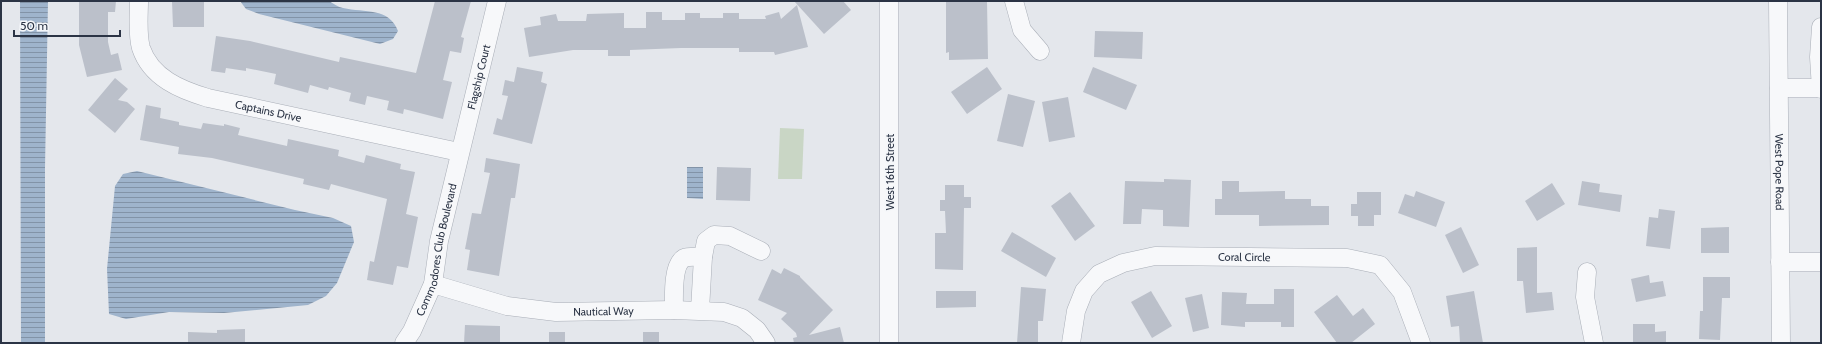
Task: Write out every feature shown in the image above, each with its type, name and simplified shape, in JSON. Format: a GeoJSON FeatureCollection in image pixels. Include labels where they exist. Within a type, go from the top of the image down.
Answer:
{"type":"FeatureCollection","features":[{"type":"Feature","properties":{"kind":"street","name":"Captains Drive"},"geometry":{"type":"LineString","coordinates":[[139,1],[141,47],[147,60],[167,81],[183,90],[208,98],[460,152]]}},
{"type":"Feature","properties":{"kind":"street","name":"Flagship Court"},"geometry":{"type":"LineString","coordinates":[[460,152],[497,1]]}},
{"type":"Feature","properties":{"kind":"street","name":"West 16th Street"},"geometry":{"type":"LineString","coordinates":[[888,1],[889,343]]}},
{"type":"Feature","properties":{"kind":"street"},"geometry":{"type":"LineString","coordinates":[[1014,1],[1022,30],[1040,51]]}},
{"type":"Feature","properties":{"kind":"street","name":"West Pope Road"},"geometry":{"type":"LineString","coordinates":[[1778,1],[1781,343]]}},
{"type":"Feature","properties":{"kind":"street"},"geometry":{"type":"LineString","coordinates":[[1779,88],[1821,88],[1819,57],[1821,27]]}},
{"type":"Feature","properties":{"kind":"street","name":"Commodores Club Boulevard"},"geometry":{"type":"LineString","coordinates":[[404,343],[416,324],[433,284],[439,242],[460,152]]}},
{"type":"Feature","properties":{"kind":"street"},"geometry":{"type":"LineString","coordinates":[[700,310],[703,257],[706,241],[714,235],[730,236],[761,251]]}},
{"type":"Feature","properties":{"kind":"street","name":"Coral Circle"},"geometry":{"type":"LineString","coordinates":[[1071,343],[1076,311],[1084,291],[1099,274],[1123,263],[1155,256],[1347,258],[1380,265],[1402,292],[1421,343]]}},
{"type":"Feature","properties":{"kind":"street"},"geometry":{"type":"LineString","coordinates":[[674,310],[676,276],[679,262],[685,258],[703,257]]}},
{"type":"Feature","properties":{"kind":"street"},"geometry":{"type":"LineString","coordinates":[[1780,262],[1821,262]]}},
{"type":"Feature","properties":{"kind":"street"},"geometry":{"type":"LineString","coordinates":[[1587,272],[1585,297],[1594,343]]}},
{"type":"Feature","properties":{"kind":"street","name":"Nautical Way"},"geometry":{"type":"LineString","coordinates":[[433,284],[507,306],[556,312],[674,310],[724,312],[742,318],[757,330],[766,343]]}},
{"type":"Feature","properties":{"kind":"green space"},"geometry":{"type":"Polygon","coordinates":[[[780,128],[804,129],[802,179],[778,179],[780,128]]]}},
{"type":"Feature","properties":{"kind":"water"},"geometry":{"type":"Polygon","coordinates":[[[20,1],[48,1],[45,168],[45,343],[21,343],[20,1]]]}},
{"type":"Feature","properties":{"kind":"water"},"geometry":{"type":"Polygon","coordinates":[[[240,1],[329,1],[343,8],[382,14],[394,23],[398,31],[393,39],[380,44],[259,14],[246,9],[240,1]]]}},
{"type":"Feature","properties":{"kind":"water"},"geometry":{"type":"Polygon","coordinates":[[[687,167],[703,167],[703,199],[687,198],[687,167]]]}},
{"type":"Feature","properties":{"kind":"water"},"geometry":{"type":"Polygon","coordinates":[[[137,171],[333,218],[351,226],[354,242],[337,283],[326,296],[308,305],[224,313],[169,312],[126,319],[109,314],[107,269],[115,186],[123,174],[137,171]]]}},
{"type":"Feature","properties":{"kind":"building"},"geometry":{"type":"Polygon","coordinates":[[[79,1],[116,1],[115,12],[108,12],[108,42],[111,55],[118,53],[122,70],[87,77],[79,45],[79,1]]]}},
{"type":"Feature","properties":{"kind":"building"},"geometry":{"type":"Polygon","coordinates":[[[172,1],[204,1],[204,27],[173,27],[172,1]]]}},
{"type":"Feature","properties":{"kind":"building"},"geometry":{"type":"Polygon","coordinates":[[[435,1],[471,1],[461,37],[464,38],[461,53],[450,51],[443,80],[452,82],[443,119],[404,109],[403,114],[387,110],[389,101],[367,96],[365,105],[349,101],[351,93],[329,87],[328,90],[310,85],[308,93],[274,84],[276,74],[246,68],[246,71],[226,68],[225,73],[211,71],[216,36],[250,41],[339,62],[340,57],[416,73],[435,1]]]}},
{"type":"Feature","properties":{"kind":"building"},"geometry":{"type":"Polygon","coordinates":[[[794,1],[843,1],[851,10],[824,34],[794,1]]]}},
{"type":"Feature","properties":{"kind":"building"},"geometry":{"type":"Polygon","coordinates":[[[946,1],[987,1],[988,59],[949,60],[949,52],[946,53],[946,1]]]}},
{"type":"Feature","properties":{"kind":"building"},"geometry":{"type":"Polygon","coordinates":[[[797,5],[808,47],[775,55],[774,52],[739,52],[739,48],[681,48],[630,50],[630,56],[608,56],[608,50],[573,50],[529,57],[524,28],[541,25],[540,17],[556,14],[558,21],[586,21],[587,14],[624,13],[624,28],[646,28],[646,12],[662,12],[662,20],[685,20],[685,13],[700,13],[700,18],[723,18],[723,13],[739,13],[739,19],[766,19],[765,16],[779,12],[781,19],[797,5]]]}},
{"type":"Feature","properties":{"kind":"building"},"geometry":{"type":"Polygon","coordinates":[[[1095,31],[1143,32],[1142,59],[1094,57],[1095,31]]]}},
{"type":"Feature","properties":{"kind":"building"},"geometry":{"type":"Polygon","coordinates":[[[517,67],[543,72],[541,82],[547,84],[532,144],[493,134],[497,118],[502,120],[508,96],[502,95],[505,80],[514,82],[517,67]]]}},
{"type":"Feature","properties":{"kind":"building"},"geometry":{"type":"Polygon","coordinates":[[[987,67],[1002,89],[967,114],[951,92],[987,67]]]}},
{"type":"Feature","properties":{"kind":"building"},"geometry":{"type":"Polygon","coordinates":[[[1093,67],[1137,85],[1126,110],[1083,92],[1093,67]]]}},
{"type":"Feature","properties":{"kind":"building"},"geometry":{"type":"Polygon","coordinates":[[[115,78],[128,89],[118,100],[127,102],[135,109],[115,133],[88,110],[115,78]]]}},
{"type":"Feature","properties":{"kind":"building"},"geometry":{"type":"Polygon","coordinates":[[[1008,94],[1035,101],[1023,147],[997,141],[1008,94]]]}},
{"type":"Feature","properties":{"kind":"building"},"geometry":{"type":"Polygon","coordinates":[[[1068,97],[1075,137],[1049,142],[1042,102],[1068,97]]]}},
{"type":"Feature","properties":{"kind":"building"},"geometry":{"type":"Polygon","coordinates":[[[146,105],[161,108],[160,118],[179,122],[179,125],[201,129],[203,123],[224,126],[224,124],[240,128],[238,135],[287,146],[288,139],[339,150],[338,156],[364,163],[366,155],[401,164],[400,169],[415,172],[406,214],[418,217],[408,268],[397,266],[393,285],[367,280],[370,261],[374,262],[387,199],[331,184],[329,190],[303,184],[304,179],[212,158],[178,154],[179,147],[140,140],[146,105]]]}},
{"type":"Feature","properties":{"kind":"building"},"geometry":{"type":"Polygon","coordinates":[[[486,158],[520,164],[515,198],[511,198],[499,276],[467,270],[470,250],[465,249],[472,213],[481,214],[490,173],[484,172],[486,158]]]}},
{"type":"Feature","properties":{"kind":"building"},"geometry":{"type":"Polygon","coordinates":[[[717,167],[751,168],[750,201],[716,200],[717,167]]]}},
{"type":"Feature","properties":{"kind":"building"},"geometry":{"type":"Polygon","coordinates":[[[1164,179],[1191,180],[1189,227],[1163,226],[1163,210],[1142,209],[1141,224],[1123,224],[1125,181],[1164,182],[1164,179]]]}},
{"type":"Feature","properties":{"kind":"building"},"geometry":{"type":"Polygon","coordinates":[[[1222,181],[1239,181],[1239,192],[1285,191],[1285,199],[1311,199],[1311,206],[1329,206],[1329,225],[1259,226],[1259,215],[1215,215],[1215,199],[1222,199],[1222,181]]]}},
{"type":"Feature","properties":{"kind":"building"},"geometry":{"type":"Polygon","coordinates":[[[1582,181],[1600,184],[1599,192],[1622,195],[1620,212],[1578,205],[1582,181]]]}},
{"type":"Feature","properties":{"kind":"building"},"geometry":{"type":"Polygon","coordinates":[[[1552,183],[1565,204],[1537,221],[1525,201],[1552,183]]]}},
{"type":"Feature","properties":{"kind":"building"},"geometry":{"type":"Polygon","coordinates":[[[945,185],[964,185],[964,197],[971,197],[971,208],[964,208],[963,270],[935,269],[935,233],[946,233],[945,211],[940,211],[940,200],[945,200],[945,185]]]}},
{"type":"Feature","properties":{"kind":"building"},"geometry":{"type":"Polygon","coordinates":[[[1416,191],[1445,202],[1436,227],[1398,213],[1405,194],[1414,197],[1416,191]]]}},
{"type":"Feature","properties":{"kind":"building"},"geometry":{"type":"Polygon","coordinates":[[[1070,192],[1095,226],[1075,241],[1051,206],[1070,192]]]}},
{"type":"Feature","properties":{"kind":"building"},"geometry":{"type":"Polygon","coordinates":[[[1357,192],[1381,192],[1381,215],[1374,215],[1374,226],[1358,226],[1358,216],[1351,216],[1351,204],[1357,204],[1357,192]]]}},
{"type":"Feature","properties":{"kind":"building"},"geometry":{"type":"Polygon","coordinates":[[[1659,209],[1675,211],[1670,249],[1646,246],[1649,217],[1658,218],[1659,209]]]}},
{"type":"Feature","properties":{"kind":"building"},"geometry":{"type":"Polygon","coordinates":[[[1461,227],[1479,265],[1463,273],[1445,235],[1461,227]]]}},
{"type":"Feature","properties":{"kind":"building"},"geometry":{"type":"Polygon","coordinates":[[[1729,227],[1729,253],[1701,253],[1701,228],[1729,227]]]}},
{"type":"Feature","properties":{"kind":"building"},"geometry":{"type":"Polygon","coordinates":[[[1012,232],[1056,258],[1046,277],[1001,251],[1012,232]]]}},
{"type":"Feature","properties":{"kind":"building"},"geometry":{"type":"Polygon","coordinates":[[[1537,247],[1537,293],[1552,292],[1554,310],[1526,313],[1523,281],[1517,281],[1517,248],[1537,247]]]}},
{"type":"Feature","properties":{"kind":"building"},"geometry":{"type":"Polygon","coordinates":[[[784,268],[800,276],[833,310],[809,335],[840,327],[844,343],[794,343],[793,338],[797,337],[796,333],[781,319],[787,313],[758,300],[772,269],[781,274],[784,268]]]}},
{"type":"Feature","properties":{"kind":"building"},"geometry":{"type":"Polygon","coordinates":[[[1649,275],[1650,283],[1663,281],[1666,296],[1636,302],[1631,279],[1649,275]]]}},
{"type":"Feature","properties":{"kind":"building"},"geometry":{"type":"Polygon","coordinates":[[[1703,277],[1730,277],[1730,298],[1722,298],[1720,340],[1699,339],[1700,311],[1703,311],[1703,277]]]}},
{"type":"Feature","properties":{"kind":"building"},"geometry":{"type":"Polygon","coordinates":[[[1021,287],[1046,289],[1043,321],[1038,321],[1038,343],[1017,343],[1021,287]]]}},
{"type":"Feature","properties":{"kind":"building"},"geometry":{"type":"Polygon","coordinates":[[[1274,289],[1294,289],[1294,327],[1281,327],[1281,322],[1245,322],[1245,327],[1221,325],[1222,292],[1247,293],[1246,304],[1274,304],[1274,289]]]}},
{"type":"Feature","properties":{"kind":"building"},"geometry":{"type":"Polygon","coordinates":[[[936,291],[976,291],[976,307],[936,308],[936,291]]]}},
{"type":"Feature","properties":{"kind":"building"},"geometry":{"type":"Polygon","coordinates":[[[1151,291],[1172,326],[1152,338],[1131,302],[1151,291]]]}},
{"type":"Feature","properties":{"kind":"building"},"geometry":{"type":"Polygon","coordinates":[[[1474,291],[1483,343],[1460,343],[1459,326],[1451,327],[1446,296],[1474,291]]]}},
{"type":"Feature","properties":{"kind":"building"},"geometry":{"type":"Polygon","coordinates":[[[1202,294],[1209,328],[1193,332],[1185,298],[1202,294]]]}},
{"type":"Feature","properties":{"kind":"building"},"geometry":{"type":"Polygon","coordinates":[[[1337,295],[1353,316],[1363,308],[1375,324],[1351,343],[1337,343],[1314,312],[1337,295]]]}},
{"type":"Feature","properties":{"kind":"building"},"geometry":{"type":"Polygon","coordinates":[[[1633,324],[1655,324],[1655,332],[1666,331],[1666,343],[1633,343],[1633,324]]]}},
{"type":"Feature","properties":{"kind":"building"},"geometry":{"type":"Polygon","coordinates":[[[465,325],[500,326],[500,343],[464,343],[465,325]]]}},
{"type":"Feature","properties":{"kind":"building"},"geometry":{"type":"Polygon","coordinates":[[[245,329],[245,343],[188,343],[188,332],[217,333],[217,330],[245,329]]]}},
{"type":"Feature","properties":{"kind":"building"},"geometry":{"type":"Polygon","coordinates":[[[549,332],[565,332],[565,343],[549,343],[549,332]]]}},
{"type":"Feature","properties":{"kind":"building"},"geometry":{"type":"Polygon","coordinates":[[[643,332],[659,332],[659,343],[643,343],[643,332]]]}}]}
